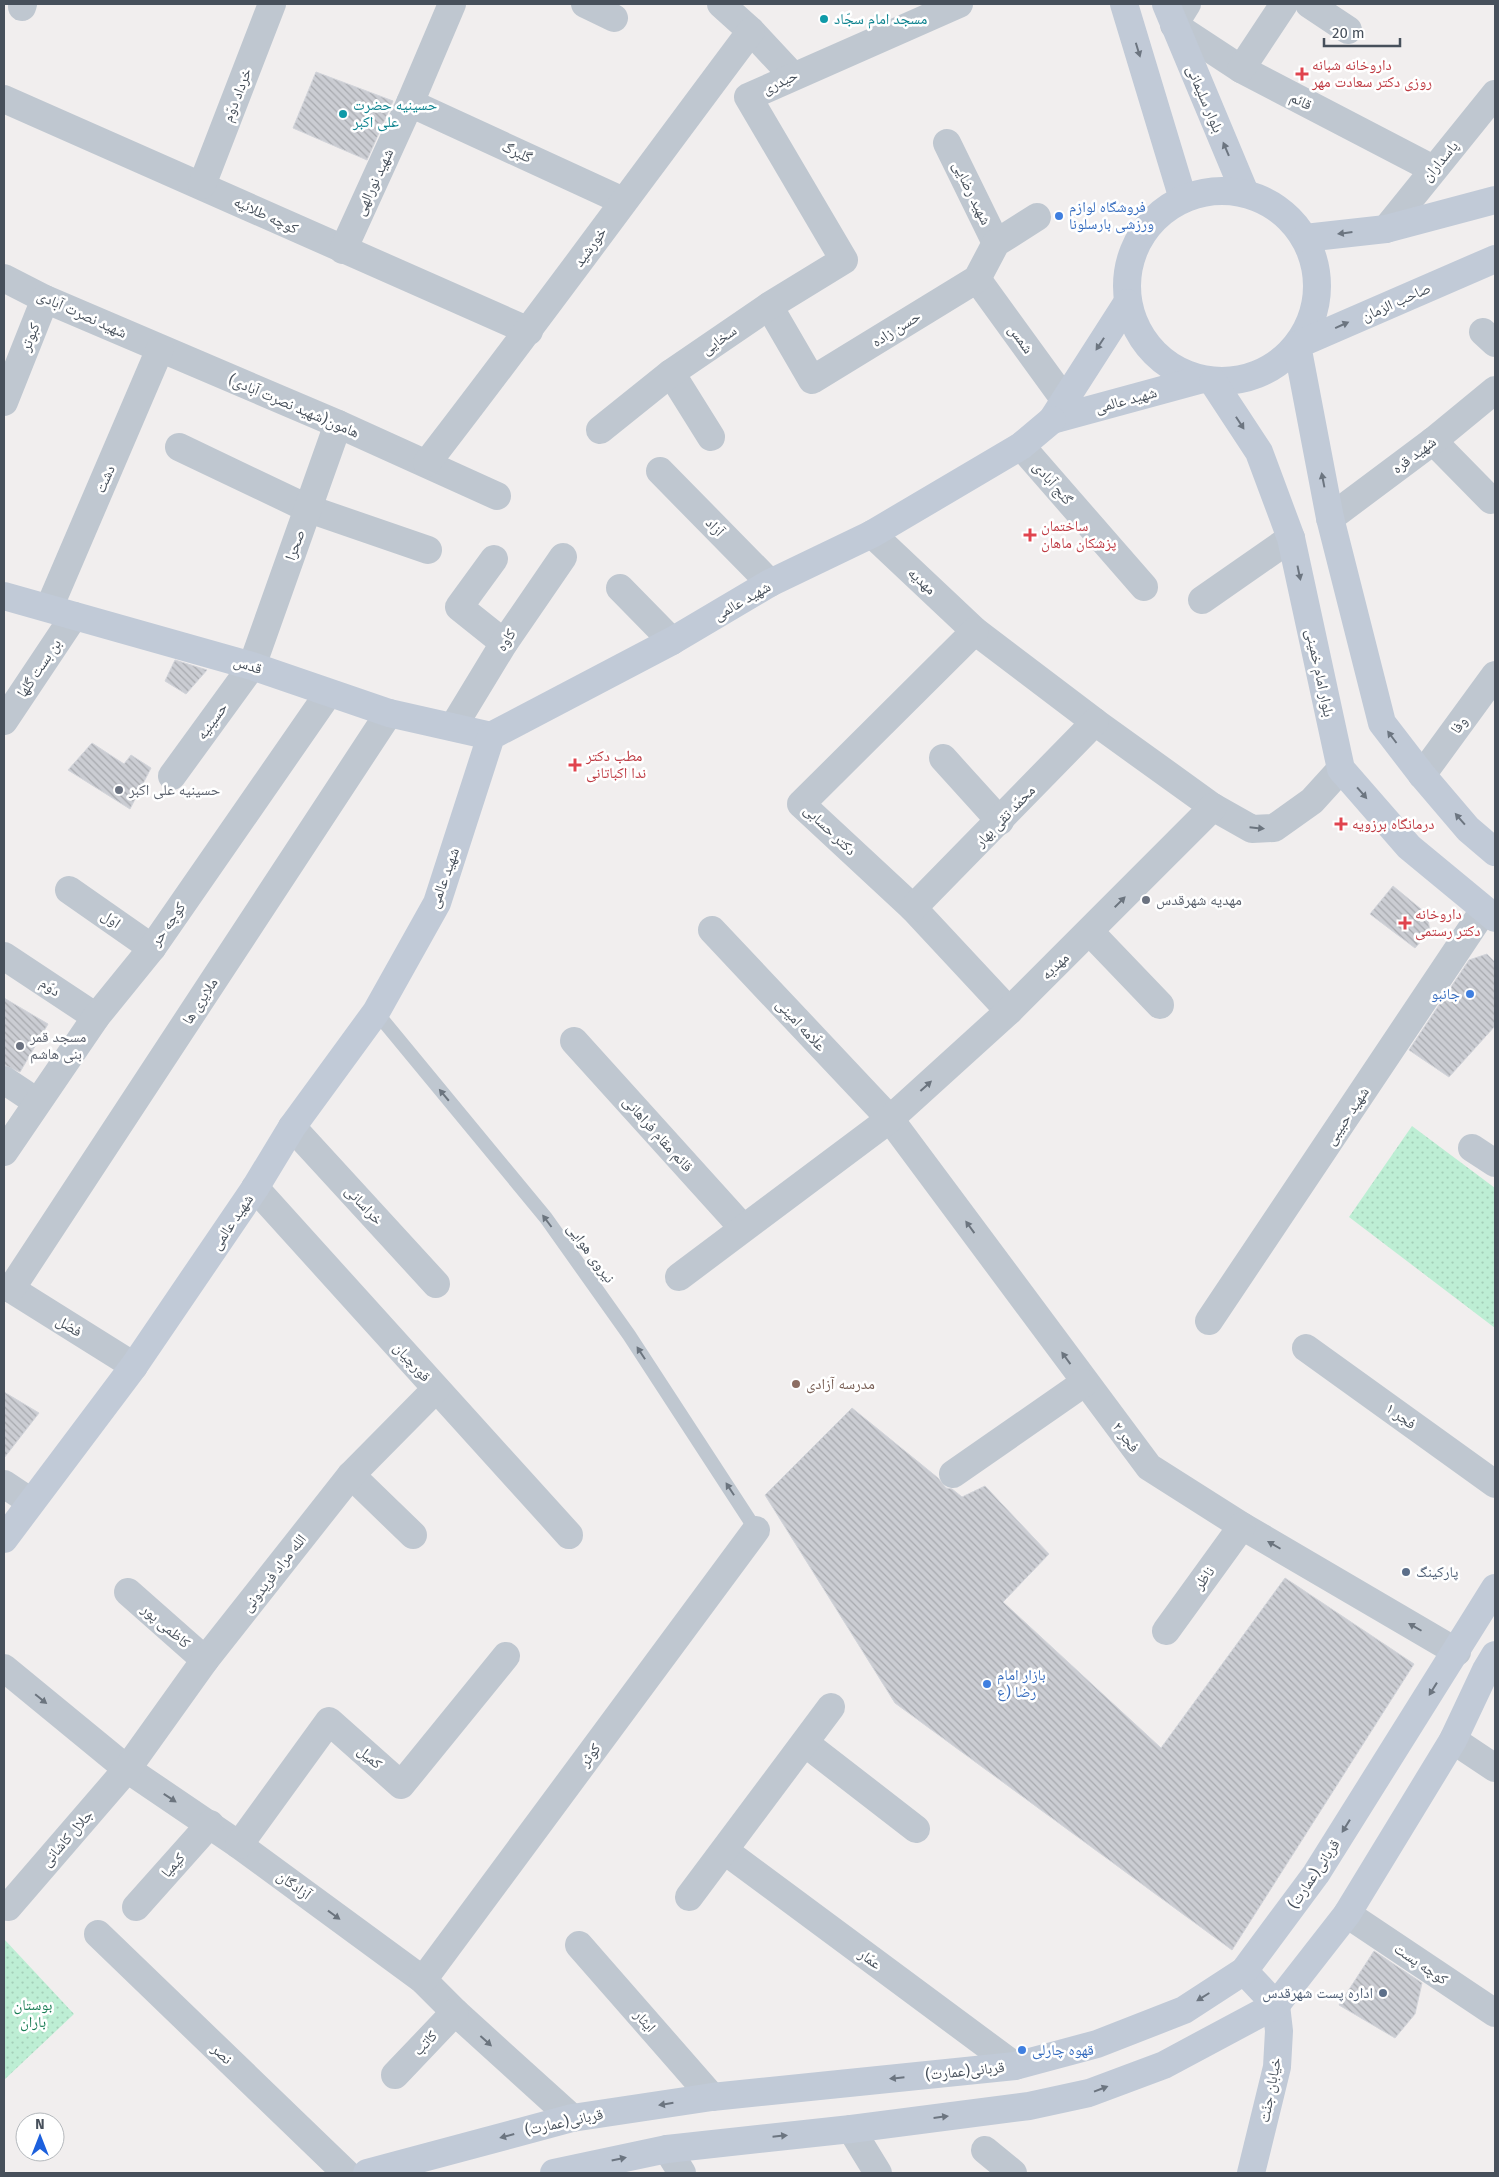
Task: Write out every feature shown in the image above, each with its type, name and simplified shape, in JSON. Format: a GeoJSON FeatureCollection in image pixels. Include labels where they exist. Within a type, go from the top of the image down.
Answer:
{"type":"FeatureCollection","features":[{"type":"Feature","properties":{"kind":"main road"},"geometry":{"type":"LineString","coordinates":[[1124,4],[1183,198]]}},
{"type":"Feature","properties":{"kind":"main road","name":"بلوار سلیمانی"},"geometry":{"type":"LineString","coordinates":[[1176,11],[1245,194]]}},
{"type":"Feature","properties":{"kind":"main road"},"geometry":{"type":"LineString","coordinates":[[1206,381],[1173,369],[1152,352],[1136,329],[1127,303],[1126,278],[1132,253],[1144,230],[1161,212],[1183,198],[1214,191],[1245,194],[1269,203],[1290,218],[1305,238],[1315,262],[1318,284],[1316,306],[1309,327],[1298,346],[1330,518],[1382,723],[1422,776],[1468,829],[1495,852]]}},
{"type":"Feature","properties":{"kind":"main road"},"geometry":{"type":"LineString","coordinates":[[1305,238],[1386,229],[1415,211],[1490,201]]}},
{"type":"Feature","properties":{"kind":"main road","name":"صاحب الزمان"},"geometry":{"type":"LineString","coordinates":[[1298,346],[1495,259]]}},
{"type":"Feature","properties":{"kind":"main road","name":"شهید عالمی"},"geometry":{"type":"LineString","coordinates":[[4,1539],[134,1366],[255,1188],[292,1127],[376,1012],[437,903],[491,736],[672,641],[770,584],[872,534],[1021,446],[1058,410],[1127,303]]}},
{"type":"Feature","properties":{"kind":"main road","name":"شهید عالمی"},"geometry":{"type":"LineString","coordinates":[[1058,410],[1206,381],[1245,379],[1274,367],[1298,346]]}},
{"type":"Feature","properties":{"kind":"main road","name":"بلوار امام خمینی"},"geometry":{"type":"LineString","coordinates":[[1206,381],[1259,452],[1291,538],[1341,769],[1409,847],[1490,914]]}},
{"type":"Feature","properties":{"kind":"main road","name":"قدس"},"geometry":{"type":"LineString","coordinates":[[4,596],[252,666],[328,694],[389,713],[491,736]]}},
{"type":"Feature","properties":{"kind":"main road","name":"(عمارت)قربانی"},"geometry":{"type":"LineString","coordinates":[[367,2173],[572,2118],[712,2097],[1015,2066],[1098,2044],[1184,2010],[1244,1972],[1316,1874],[1495,1588]]}},
{"type":"Feature","properties":{"kind":"main road"},"geometry":{"type":"LineString","coordinates":[[554,2173],[667,2149],[851,2129],[1029,2106],[1089,2093],[1164,2065],[1276,2005],[1347,1914],[1453,1740],[1491,1663],[1456,1652]]}},
{"type":"Feature","properties":{"kind":"main road"},"geometry":{"type":"LineString","coordinates":[[1244,1972],[1276,2005]]}},
{"type":"Feature","properties":{"kind":"main road","name":"خیابان جنّت"},"geometry":{"type":"LineString","coordinates":[[1256,2171],[1277,2067],[1279,2031],[1276,2005]]}},
{"type":"Feature","properties":{"kind":"street","name":"خرداد دوّم"},"geometry":{"type":"LineString","coordinates":[[202,185],[272,4]]}},
{"type":"Feature","properties":{"kind":"street","name":"شهید نورالهی"},"geometry":{"type":"LineString","coordinates":[[342,250],[410,103],[452,4]]}},
{"type":"Feature","properties":{"kind":"street"},"geometry":{"type":"LineString","coordinates":[[585,4],[614,18]]}},
{"type":"Feature","properties":{"kind":"street"},"geometry":{"type":"LineString","coordinates":[[721,4],[751,31],[793,76]]}},
{"type":"Feature","properties":{"kind":"street","name":"حیدری"},"geometry":{"type":"LineString","coordinates":[[844,260],[748,97],[959,4]]}},
{"type":"Feature","properties":{"kind":"street"},"geometry":{"type":"LineString","coordinates":[[1240,69],[1284,4]]}},
{"type":"Feature","properties":{"kind":"street"},"geometry":{"type":"LineString","coordinates":[[1310,4],[1348,30]]}},
{"type":"Feature","properties":{"kind":"street","name":"قائم"},"geometry":{"type":"LineString","coordinates":[[1176,11],[1240,69],[1433,169]]}},
{"type":"Feature","properties":{"kind":"street","name":"خورشید"},"geometry":{"type":"LineString","coordinates":[[427,463],[529,331],[751,31]]}},
{"type":"Feature","properties":{"kind":"street","name":"پاسداران"},"geometry":{"type":"LineString","coordinates":[[1415,211],[1433,169],[1495,94]]}},
{"type":"Feature","properties":{"kind":"street","name":"کوچه طلائیه"},"geometry":{"type":"LineString","coordinates":[[4,99],[529,331]]}},
{"type":"Feature","properties":{"kind":"street","name":"گلبرگ"},"geometry":{"type":"LineString","coordinates":[[410,103],[624,201]]}},
{"type":"Feature","properties":{"kind":"street","name":"شهید رضایی"},"geometry":{"type":"LineString","coordinates":[[947,143],[996,243]]}},
{"type":"Feature","properties":{"kind":"street"},"geometry":{"type":"LineString","coordinates":[[977,279],[996,243],[1037,217]]}},
{"type":"Feature","properties":{"kind":"street","name":"سخایی"},"geometry":{"type":"LineString","coordinates":[[600,430],[671,373],[769,306],[844,260]]}},
{"type":"Feature","properties":{"kind":"street","name":"شهید نصرت آبادی"},"geometry":{"type":"LineString","coordinates":[[4,278],[45,299],[160,349]]}},
{"type":"Feature","properties":{"kind":"street","name":"حسن زاده"},"geometry":{"type":"LineString","coordinates":[[769,306],[812,380],[977,279]]}},
{"type":"Feature","properties":{"kind":"street","name":"شمس"},"geometry":{"type":"LineString","coordinates":[[977,279],[1058,410]]}},
{"type":"Feature","properties":{"kind":"street","name":"کبوتر"},"geometry":{"type":"LineString","coordinates":[[4,402],[45,299]]}},
{"type":"Feature","properties":{"kind":"street","name":"(شهید نصرت آبادی)هامون"},"geometry":{"type":"LineString","coordinates":[[160,349],[338,424],[497,496]]}},
{"type":"Feature","properties":{"kind":"street","name":"دشت"},"geometry":{"type":"LineString","coordinates":[[62,612],[160,349]]}},
{"type":"Feature","properties":{"kind":"street"},"geometry":{"type":"LineString","coordinates":[[671,373],[711,437]]}},
{"type":"Feature","properties":{"kind":"street","name":"شهید قره"},"geometry":{"type":"LineString","coordinates":[[1330,518],[1433,441],[1495,390]]}},
{"type":"Feature","properties":{"kind":"street","name":"صحرا"},"geometry":{"type":"LineString","coordinates":[[252,666],[338,424]]}},
{"type":"Feature","properties":{"kind":"street"},"geometry":{"type":"LineString","coordinates":[[1433,441],[1491,500]]}},
{"type":"Feature","properties":{"kind":"street","name":"گنج آبادی"},"geometry":{"type":"LineString","coordinates":[[1021,446],[1144,587]]}},
{"type":"Feature","properties":{"kind":"street"},"geometry":{"type":"LineString","coordinates":[[179,447],[308,509],[428,550]]}},
{"type":"Feature","properties":{"kind":"street","name":"آزاد"},"geometry":{"type":"LineString","coordinates":[[660,471],[770,584]]}},
{"type":"Feature","properties":{"kind":"street","name":"مهدیه"},"geometry":{"type":"LineString","coordinates":[[872,534],[975,631],[1095,722],[1213,807],[1252,829],[1274,828],[1312,801],[1341,769]]}},
{"type":"Feature","properties":{"kind":"street"},"geometry":{"type":"LineString","coordinates":[[1202,600],[1291,538]]}},
{"type":"Feature","properties":{"kind":"street","name":"کاوه"},"geometry":{"type":"LineString","coordinates":[[453,726],[504,643],[563,557]]}},
{"type":"Feature","properties":{"kind":"street"},"geometry":{"type":"LineString","coordinates":[[494,559],[459,607],[504,643]]}},
{"type":"Feature","properties":{"kind":"street"},"geometry":{"type":"LineString","coordinates":[[620,588],[672,641]]}},
{"type":"Feature","properties":{"kind":"street","name":"بن بست گلها"},"geometry":{"type":"LineString","coordinates":[[4,721],[62,612]]}},
{"type":"Feature","properties":{"kind":"street","name":"دکتر حسابی"},"geometry":{"type":"LineString","coordinates":[[975,631],[801,804],[913,908],[1009,1010]]}},
{"type":"Feature","properties":{"kind":"street","name":"حسینیه"},"geometry":{"type":"LineString","coordinates":[[172,776],[252,666]]}},
{"type":"Feature","properties":{"kind":"street","name":"وفا"},"geometry":{"type":"LineString","coordinates":[[1422,776],[1495,675]]}},
{"type":"Feature","properties":{"kind":"street","name":"کوچه حر"},"geometry":{"type":"LineString","coordinates":[[4,1152],[96,1017],[152,948],[328,694]]}},
{"type":"Feature","properties":{"kind":"street","name":"ملایری ها"},"geometry":{"type":"LineString","coordinates":[[7,1288],[389,713]]}},
{"type":"Feature","properties":{"kind":"street","name":"محمّد تقی بهار"},"geometry":{"type":"LineString","coordinates":[[913,908],[1095,722]]}},
{"type":"Feature","properties":{"kind":"street"},"geometry":{"type":"LineString","coordinates":[[943,758],[1000,821]]}},
{"type":"Feature","properties":{"kind":"street","name":"مهدیه"},"geometry":{"type":"LineString","coordinates":[[679,1277],[890,1119],[1009,1010],[1090,932],[1213,807]]}},
{"type":"Feature","properties":{"kind":"street","name":"اوّل"},"geometry":{"type":"LineString","coordinates":[[69,890],[152,948]]}},
{"type":"Feature","properties":{"kind":"street","name":"شهید حبیبی"},"geometry":{"type":"LineString","coordinates":[[1209,1321],[1490,914]]}},
{"type":"Feature","properties":{"kind":"street","name":"علّامه امینی"},"geometry":{"type":"LineString","coordinates":[[712,930],[890,1119]]}},
{"type":"Feature","properties":{"kind":"street"},"geometry":{"type":"LineString","coordinates":[[1090,932],[1160,1004]]}},
{"type":"Feature","properties":{"kind":"street","name":"دوّم"},"geometry":{"type":"LineString","coordinates":[[4,956],[96,1017]]}},
{"type":"Feature","properties":{"kind":"street","name":"قائم مقام فراهانی"},"geometry":{"type":"LineString","coordinates":[[574,1041],[743,1228]]}},
{"type":"Feature","properties":{"kind":"street"},"geometry":{"type":"LineString","coordinates":[[4,1080],[37,1102]]}},
{"type":"Feature","properties":{"kind":"street","name":"فجر ۲"},"geometry":{"type":"LineString","coordinates":[[890,1119],[1084,1383],[1148,1466],[1242,1526],[1456,1652]]}},
{"type":"Feature","properties":{"kind":"street","name":"خراسانی"},"geometry":{"type":"LineString","coordinates":[[292,1127],[436,1284]]}},
{"type":"Feature","properties":{"kind":"street"},"geometry":{"type":"LineString","coordinates":[[1472,1148],[1495,1163]]}},
{"type":"Feature","properties":{"kind":"street","name":"قورچیان"},"geometry":{"type":"LineString","coordinates":[[255,1188],[569,1536]]}},
{"type":"Feature","properties":{"kind":"street","name":"فضل"},"geometry":{"type":"LineString","coordinates":[[7,1288],[134,1366]]}},
{"type":"Feature","properties":{"kind":"street","name":"فجر ۱"},"geometry":{"type":"LineString","coordinates":[[1306,1348],[1495,1484]]}},
{"type":"Feature","properties":{"kind":"street"},"geometry":{"type":"LineString","coordinates":[[953,1474],[1084,1383]]}},
{"type":"Feature","properties":{"kind":"street","name":"الله مراد فریدونی"},"geometry":{"type":"LineString","coordinates":[[127,1769],[205,1660],[351,1475],[436,1389]]}},
{"type":"Feature","properties":{"kind":"street"},"geometry":{"type":"LineString","coordinates":[[351,1475],[413,1536]]}},
{"type":"Feature","properties":{"kind":"street"},"geometry":{"type":"LineString","coordinates":[[4,1484],[31,1502]]}},
{"type":"Feature","properties":{"kind":"street","name":"ناظر"},"geometry":{"type":"LineString","coordinates":[[1166,1631],[1242,1526]]}},
{"type":"Feature","properties":{"kind":"street","name":"کوثر"},"geometry":{"type":"LineString","coordinates":[[423,1980],[756,1530]]}},
{"type":"Feature","properties":{"kind":"street","name":"کاظمی پور"},"geometry":{"type":"LineString","coordinates":[[128,1592],[205,1660]]}},
{"type":"Feature","properties":{"kind":"street","name":"کمیل"},"geometry":{"type":"LineString","coordinates":[[239,1845],[329,1721],[401,1785],[506,1656]]}},
{"type":"Feature","properties":{"kind":"street","name":"آزادگان"},"geometry":{"type":"LineString","coordinates":[[4,1668],[127,1769],[210,1824],[423,1980],[455,2012],[572,2118]]}},
{"type":"Feature","properties":{"kind":"street"},"geometry":{"type":"LineString","coordinates":[[689,1897],[832,1707]]}},
{"type":"Feature","properties":{"kind":"street"},"geometry":{"type":"LineString","coordinates":[[1453,1740],[1495,1768]]}},
{"type":"Feature","properties":{"kind":"street"},"geometry":{"type":"LineString","coordinates":[[805,1743],[916,1829]]}},
{"type":"Feature","properties":{"kind":"street","name":"جلال کاشانی"},"geometry":{"type":"LineString","coordinates":[[8,1907],[127,1769]]}},
{"type":"Feature","properties":{"kind":"street","name":"کیمیا"},"geometry":{"type":"LineString","coordinates":[[136,1907],[210,1824]]}},
{"type":"Feature","properties":{"kind":"street","name":"عمّار"},"geometry":{"type":"LineString","coordinates":[[724,1851],[1015,2066]]}},
{"type":"Feature","properties":{"kind":"street","name":"کوچه پست"},"geometry":{"type":"LineString","coordinates":[[1347,1914],[1495,2013]]}},
{"type":"Feature","properties":{"kind":"street","name":"نصر"},"geometry":{"type":"LineString","coordinates":[[98,1934],[346,2173]]}},
{"type":"Feature","properties":{"kind":"street","name":"ایثار"},"geometry":{"type":"LineString","coordinates":[[579,1945],[712,2097]]}},
{"type":"Feature","properties":{"kind":"street","name":"کاتب"},"geometry":{"type":"LineString","coordinates":[[395,2075],[455,2012]]}},
{"type":"Feature","properties":{"kind":"street"},"geometry":{"type":"LineString","coordinates":[[851,2129],[878,2173]]}},
{"type":"Feature","properties":{"kind":"street"},"geometry":{"type":"LineString","coordinates":[[667,2149],[682,2173]]}},
{"type":"Feature","properties":{"kind":"street"},"geometry":{"type":"LineString","coordinates":[[985,2150],[1013,2173]]}},
{"type":"Feature","properties":{"kind":"lane","name":"نیروی هوایی"},"geometry":{"type":"LineString","coordinates":[[376,1012],[546,1218],[629,1335],[756,1530]]}},
{"type":"Feature","properties":{"kind":"green space"},"geometry":{"type":"Polygon","coordinates":[[[1412,1126],[1495,1188],[1495,1328],[1349,1217],[1412,1126]]]}},
{"type":"Feature","properties":{"kind":"green space","name":"بوستان باران"},"geometry":{"type":"Polygon","coordinates":[[[4,1939],[74,2014],[4,2080],[4,1939]]]}},
{"type":"Feature","properties":{"kind":"building","name":"حسینیه حضرت علی اکبر"},"geometry":{"type":"Polygon","coordinates":[[[316,72],[393,101],[367,160],[293,128],[316,72]]]}},
{"type":"Feature","properties":{"kind":"building"},"geometry":{"type":"Polygon","coordinates":[[[175,660],[207,670],[186,694],[165,681],[175,660]]]}},
{"type":"Feature","properties":{"kind":"building","name":"حسینیه علی اکبر"},"geometry":{"type":"Polygon","coordinates":[[[92,743],[124,764],[131,755],[151,768],[130,809],[68,770],[92,743]]]}},
{"type":"Feature","properties":{"kind":"building","name":"داروخانه دکتر رستمی"},"geometry":{"type":"Polygon","coordinates":[[[1393,886],[1427,914],[1430,931],[1415,948],[1370,914],[1393,886]]]}},
{"type":"Feature","properties":{"kind":"building","name":"جانبو"},"geometry":{"type":"Polygon","coordinates":[[[1487,954],[1495,962],[1495,1026],[1449,1077],[1409,1050],[1469,960],[1487,954]]]}},
{"type":"Feature","properties":{"kind":"building","name":"مسجد قمر بنی هاشم"},"geometry":{"type":"Polygon","coordinates":[[[4,998],[48,1024],[20,1072],[4,1065],[4,998]]]}},
{"type":"Feature","properties":{"kind":"building"},"geometry":{"type":"Polygon","coordinates":[[[4,1392],[39,1413],[4,1458],[4,1392]]]}},
{"type":"Feature","properties":{"kind":"building","name":"بازار امام رضا (ع"},"geometry":{"type":"Polygon","coordinates":[[[852,1408],[938,1478],[946,1488],[952,1489],[962,1497],[985,1486],[1049,1554],[1003,1602],[1161,1748],[1285,1578],[1414,1664],[1232,1950],[895,1703],[765,1495],[852,1408]]]}},
{"type":"Feature","properties":{"kind":"building","name":"اداره پست شهرقدس"},"geometry":{"type":"Polygon","coordinates":[[[1374,1951],[1422,1983],[1415,2014],[1395,2038],[1339,2005],[1374,1951]]]}},
{"type":"Feature","properties":{"kind":"place","name":"مسجد امام سجّاد"},"geometry":{"type":"Point","coordinates":[824,19]}},
{"type":"Feature","properties":{"kind":"place","name":"داروخانه شبانه روزی دکتر سعادت مهر"},"geometry":{"type":"Point","coordinates":[1302,74]}},
{"type":"Feature","properties":{"kind":"place","name":"حسینیه حضرت علی اکبر"},"geometry":{"type":"Point","coordinates":[343,114]}},
{"type":"Feature","properties":{"kind":"place","name":"فروشگاه لوازم ورزشی بارسلونا"},"geometry":{"type":"Point","coordinates":[1059,216]}},
{"type":"Feature","properties":{"kind":"place","name":"ساختمان پزشکان ماهان"},"geometry":{"type":"Point","coordinates":[1030,535]}},
{"type":"Feature","properties":{"kind":"place","name":"مطب دکتر ندا اکباتانی"},"geometry":{"type":"Point","coordinates":[575,765]}},
{"type":"Feature","properties":{"kind":"place","name":"حسینیه علی اکبر"},"geometry":{"type":"Point","coordinates":[119,790]}},
{"type":"Feature","properties":{"kind":"place","name":"درمانگاه برزویه"},"geometry":{"type":"Point","coordinates":[1341,824]}},
{"type":"Feature","properties":{"kind":"place","name":"مهدیه شهرقدس"},"geometry":{"type":"Point","coordinates":[1146,900]}},
{"type":"Feature","properties":{"kind":"place","name":"داروخانه دکتر رستمی"},"geometry":{"type":"Point","coordinates":[1405,923]}},
{"type":"Feature","properties":{"kind":"place","name":"جانبو"},"geometry":{"type":"Point","coordinates":[1470,994]}},
{"type":"Feature","properties":{"kind":"place","name":"مسجد قمر بنی هاشم"},"geometry":{"type":"Point","coordinates":[20,1046]}},
{"type":"Feature","properties":{"kind":"place","name":"مدرسه آزادی"},"geometry":{"type":"Point","coordinates":[796,1384]}},
{"type":"Feature","properties":{"kind":"place","name":"پارکینگ"},"geometry":{"type":"Point","coordinates":[1406,1572]}},
{"type":"Feature","properties":{"kind":"place","name":"بازار امام رضا (ع"},"geometry":{"type":"Point","coordinates":[987,1684]}},
{"type":"Feature","properties":{"kind":"place","name":"اداره پست شهرقدس"},"geometry":{"type":"Point","coordinates":[1383,1993]}},
{"type":"Feature","properties":{"kind":"place","name":"قهوه چارلی"},"geometry":{"type":"Point","coordinates":[1022,2050]}}]}
